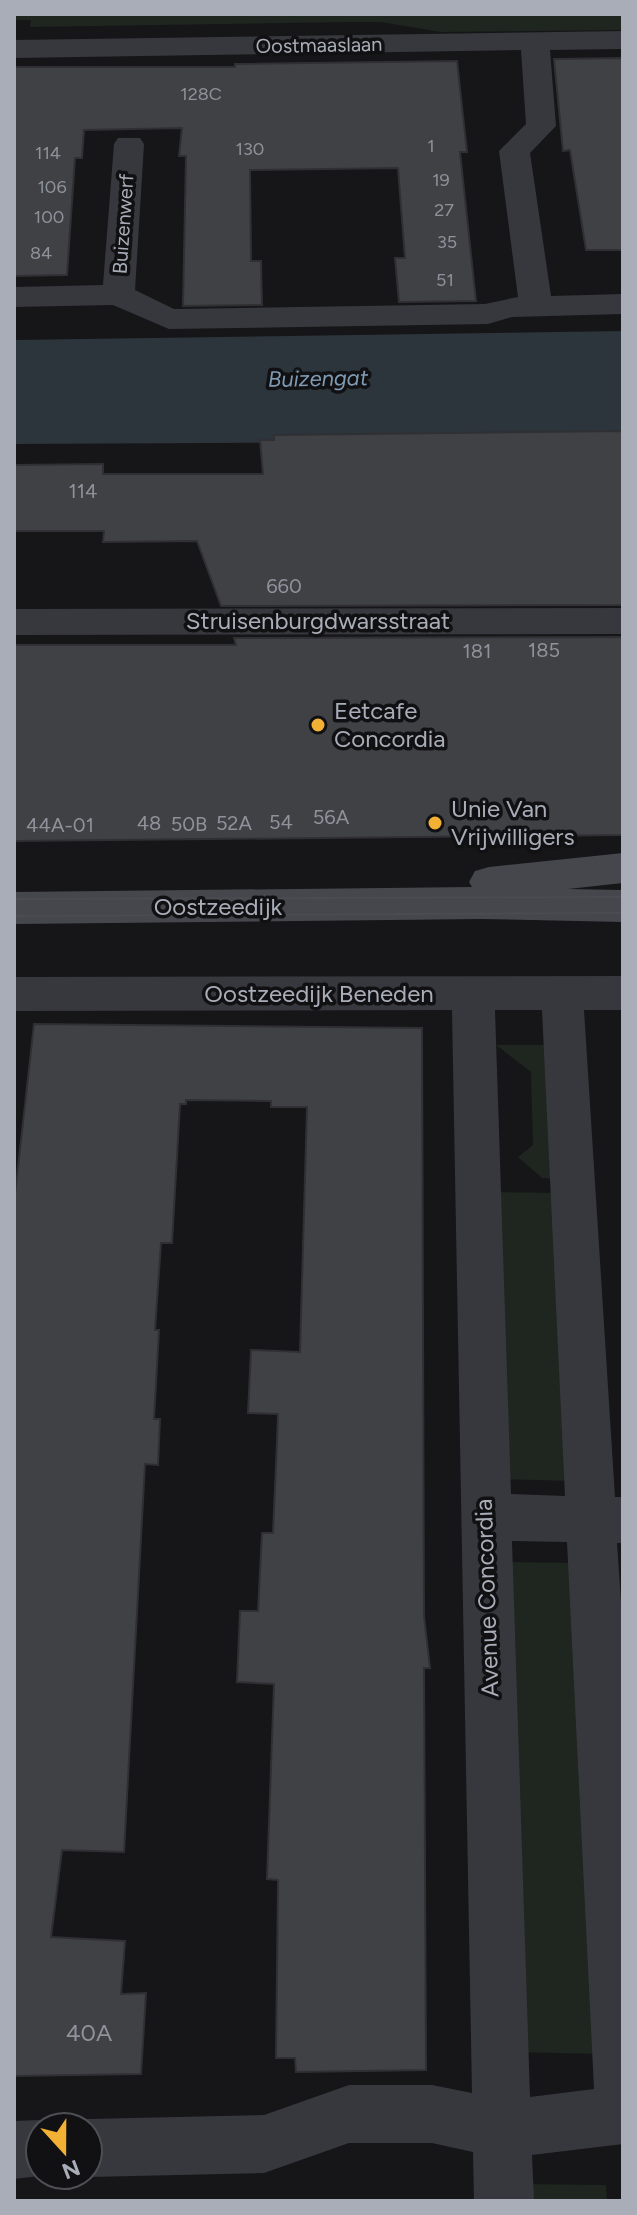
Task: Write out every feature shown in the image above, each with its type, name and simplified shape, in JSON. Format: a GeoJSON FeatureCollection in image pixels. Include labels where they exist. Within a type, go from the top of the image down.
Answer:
{"type":"FeatureCollection","features":[{"type":"Feature","properties":{"kind":"street","name":"Oostmaaslaan"},"geometry":{"type":"LineString","coordinates":[[14,49],[623,40]]}},
{"type":"Feature","properties":{"kind":"street"},"geometry":{"type":"LineString","coordinates":[[535,42],[541,126],[514,151],[536,306]]}},
{"type":"Feature","properties":{"kind":"street","name":"Buizenwerf"},"geometry":{"type":"LineString","coordinates":[[14,297],[118,295],[129,144]]}},
{"type":"Feature","properties":{"kind":"street"},"geometry":{"type":"LineString","coordinates":[[118,295],[169,319],[488,314],[509,307],[623,304]]}},
{"type":"Feature","properties":{"kind":"street","name":"Struisenburgdwarsstraat"},"geometry":{"type":"LineString","coordinates":[[14,622],[623,621]]}},
{"type":"Feature","properties":{"kind":"street","name":"Oostzeedijk"},"geometry":{"type":"LineString","coordinates":[[423,905],[486,882],[623,868]]}},
{"type":"Feature","properties":{"kind":"street","name":"Oostzeedijk"},"geometry":{"type":"LineString","coordinates":[[14,908],[623,906]]}},
{"type":"Feature","properties":{"kind":"street"},"geometry":{"type":"LineString","coordinates":[[562,993],[608,1520],[623,2098]]}},
{"type":"Feature","properties":{"kind":"street","name":"Oostzeedijk Beneden"},"geometry":{"type":"LineString","coordinates":[[14,994],[623,993]]}},
{"type":"Feature","properties":{"kind":"street","name":"Avenue Concordia"},"geometry":{"type":"LineString","coordinates":[[473,994],[484,1517],[504,2201]]}},
{"type":"Feature","properties":{"kind":"street"},"geometry":{"type":"LineString","coordinates":[[484,1517],[608,1520]]}},
{"type":"Feature","properties":{"kind":"street"},"geometry":{"type":"LineString","coordinates":[[104,2148],[264,2144],[349,2114],[432,2114],[503,2129],[623,2115]]}},
{"type":"Feature","properties":{"kind":"shaded area"},"geometry":{"type":"Polygon","coordinates":[[[14,14],[623,14],[623,30],[441,32],[381,22],[30,27],[31,20],[14,20],[14,14]]]}},
{"type":"Feature","properties":{"kind":"shaded area"},"geometry":{"type":"Polygon","coordinates":[[[496,1045],[553,1045],[559,1179],[542,1178],[518,1157],[533,1145],[531,1072],[496,1045]]]}},
{"type":"Feature","properties":{"kind":"shaded area"},"geometry":{"type":"Polygon","coordinates":[[[493,1192],[559,1193],[573,1481],[499,1479],[493,1192]]]}},
{"type":"Feature","properties":{"kind":"shaded area"},"geometry":{"type":"Polygon","coordinates":[[[502,1562],[576,1563],[600,2054],[514,2052],[502,1562]]]}},
{"type":"Feature","properties":{"kind":"shaded area"},"geometry":{"type":"Polygon","coordinates":[[[518,2184],[606,2185],[607,2201],[518,2201],[518,2184]]]}},
{"type":"Feature","properties":{"kind":"water","name":"Buizengat"},"geometry":{"type":"Polygon","coordinates":[[[623,331],[623,441],[14,444],[14,340],[623,331]]]}},
{"type":"Feature","properties":{"kind":"building"},"geometry":{"type":"Polygon","coordinates":[[[623,58],[623,250],[586,250],[570,150],[563,151],[554,59],[623,58]]]}},
{"type":"Feature","properties":{"kind":"building"},"geometry":{"type":"Polygon","coordinates":[[[457,61],[467,152],[460,152],[476,301],[399,302],[395,258],[405,258],[398,168],[250,170],[251,261],[261,261],[262,305],[183,306],[186,156],[179,156],[182,128],[84,130],[82,158],[75,158],[67,275],[14,276],[14,67],[235,67],[235,64],[457,61]]]}},
{"type":"Feature","properties":{"kind":"building"},"geometry":{"type":"Polygon","coordinates":[[[623,431],[623,605],[221,606],[197,541],[103,542],[104,531],[14,531],[14,465],[103,464],[103,474],[263,474],[260,440],[274,440],[274,435],[623,431]]]}},
{"type":"Feature","properties":{"kind":"building"},"geometry":{"type":"Polygon","coordinates":[[[623,637],[623,835],[14,841],[14,645],[236,645],[234,638],[623,637]]]}},
{"type":"Feature","properties":{"kind":"building"},"geometry":{"type":"Polygon","coordinates":[[[34,1024],[422,1028],[424,1616],[430,1668],[424,1668],[426,2070],[296,2072],[295,2058],[276,2058],[278,1880],[267,1879],[274,1684],[237,1682],[240,1611],[258,1611],[262,1533],[273,1533],[277,1442],[278,1414],[248,1413],[251,1350],[300,1352],[307,1107],[271,1107],[271,1101],[186,1100],[186,1104],[180,1104],[172,1243],[161,1243],[155,1330],[159,1330],[154,1419],[160,1419],[158,1465],[145,1464],[124,1852],[62,1850],[51,1937],[125,1941],[121,1994],[146,1993],[141,2074],[14,2076],[14,1203],[34,1024]]]}},
{"type":"Feature","properties":{"kind":"tram line"},"geometry":{"type":"LineString","coordinates":[[14,899],[623,897]]}},
{"type":"Feature","properties":{"kind":"tram line"},"geometry":{"type":"LineString","coordinates":[[14,916],[623,913]]}},
{"type":"Feature","properties":{"kind":"place","name":"Eetcafe Concordia"},"geometry":{"type":"Point","coordinates":[318,725]}},
{"type":"Feature","properties":{"kind":"place","name":"Unie Van Vrijwilligers"},"geometry":{"type":"Point","coordinates":[435,823]}}]}
